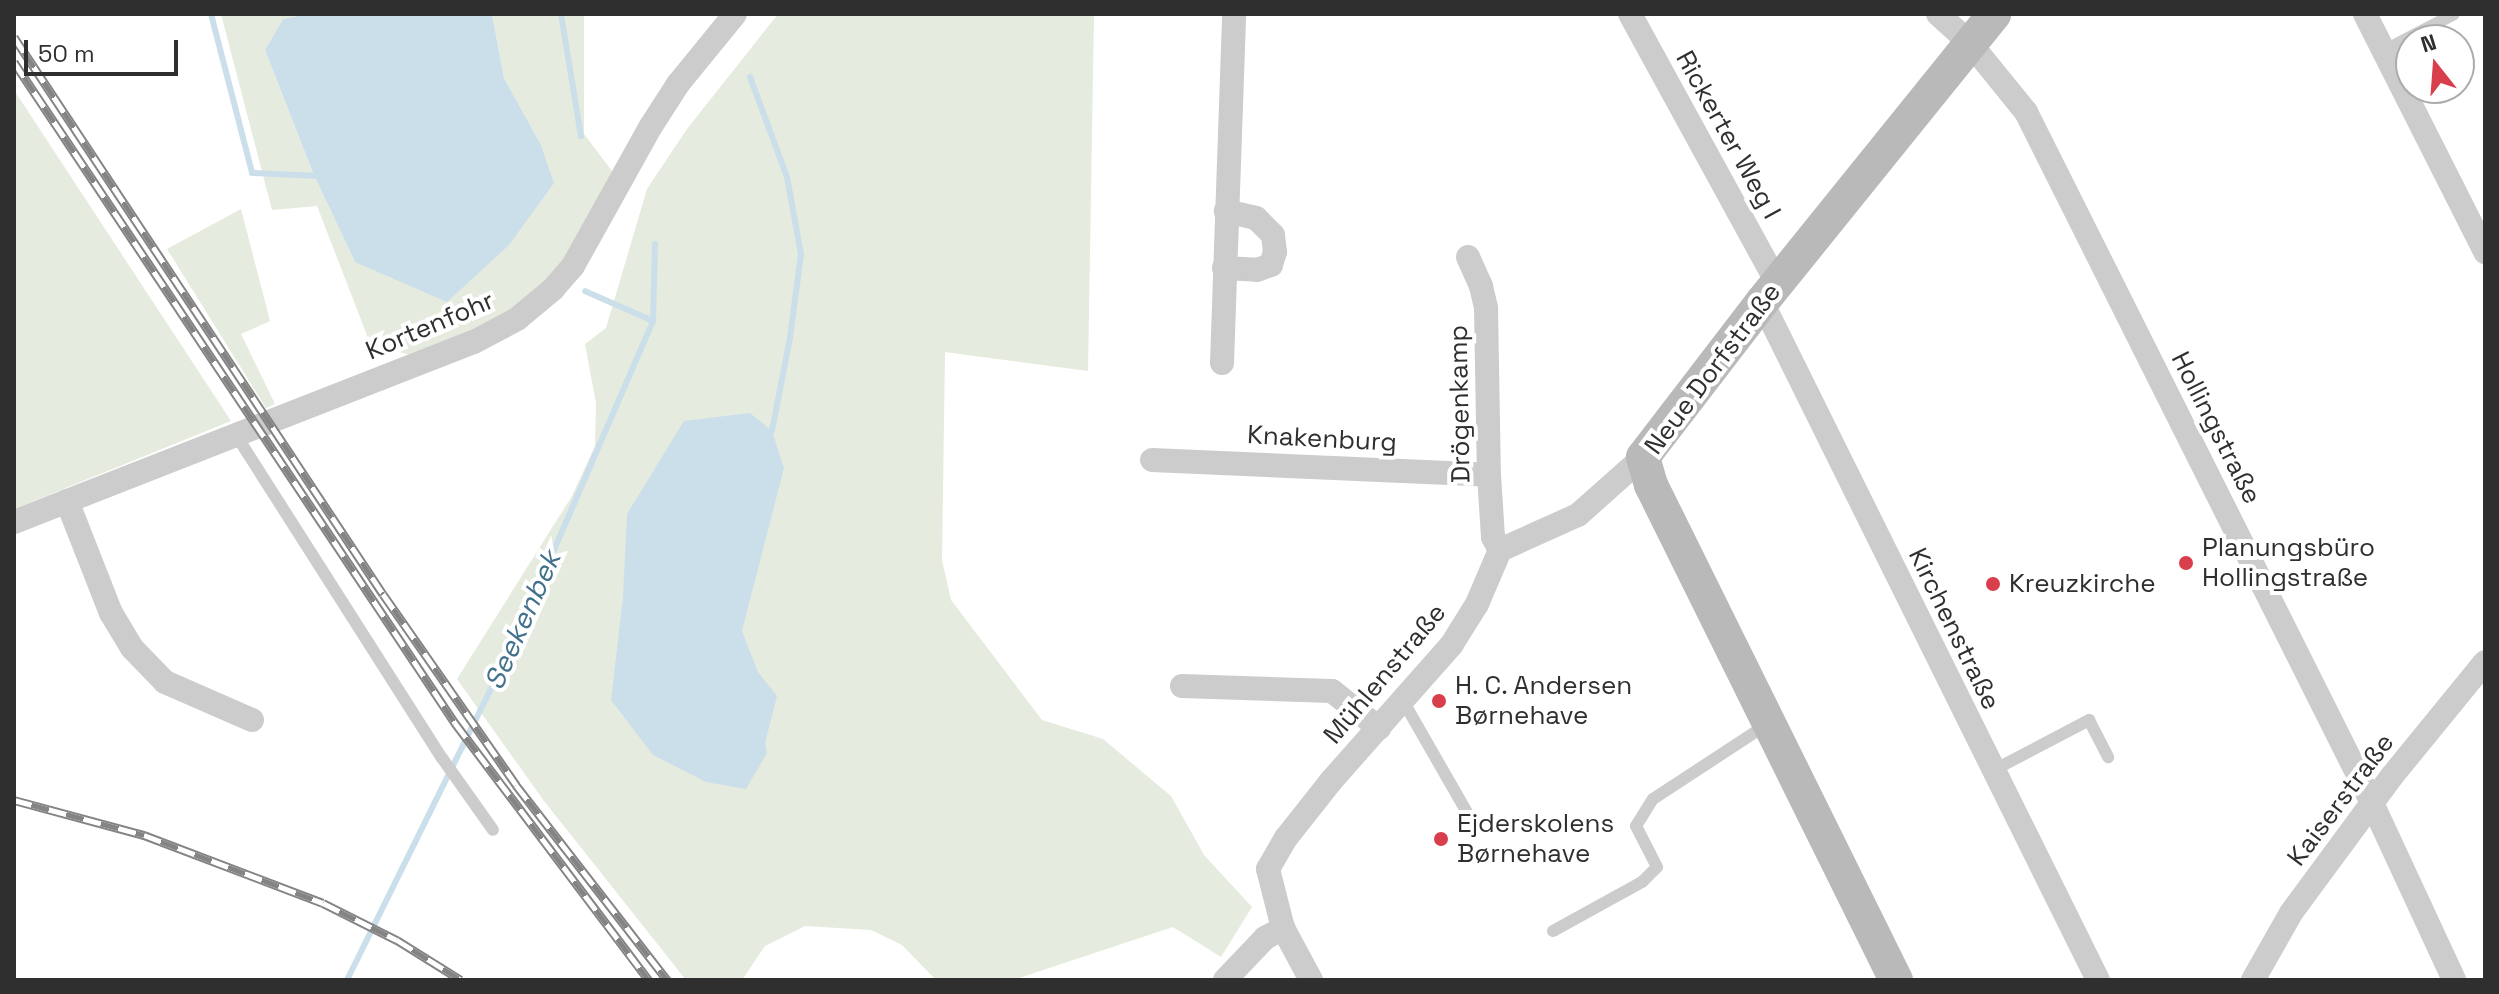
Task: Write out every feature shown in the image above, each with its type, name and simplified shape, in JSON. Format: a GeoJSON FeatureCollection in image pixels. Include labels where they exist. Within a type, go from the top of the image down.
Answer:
{"type":"FeatureCollection","features":[{"type":"Feature","properties":{"kind":"street","name":"Kortenfohr"},"geometry":{"type":"LineString","coordinates":[[14,522],[474,342],[517,319],[553,289],[573,266],[678,84],[735,14]]}},
{"type":"Feature","properties":{"kind":"street"},"geometry":{"type":"LineString","coordinates":[[1222,363],[1234,14]]}},
{"type":"Feature","properties":{"kind":"street","name":"Rickerter Weg I"},"geometry":{"type":"LineString","coordinates":[[1630,14],[1769,292]]}},
{"type":"Feature","properties":{"kind":"street","name":"Hollingstraße"},"geometry":{"type":"LineString","coordinates":[[1938,14],[1970,43],[2026,112],[2372,803],[2454,980]]}},
{"type":"Feature","properties":{"kind":"street","name":"Neue Dorfstraße"},"geometry":{"type":"LineString","coordinates":[[1896,980],[1771,722],[1651,485],[1643,457],[1769,292],[1994,14]]}},
{"type":"Feature","properties":{"kind":"street"},"geometry":{"type":"LineString","coordinates":[[2365,14],[2485,252]]}},
{"type":"Feature","properties":{"kind":"street"},"geometry":{"type":"LineString","coordinates":[[1224,268],[1257,270],[1271,265],[1275,252],[1273,235],[1256,218],[1226,211]]}},
{"type":"Feature","properties":{"kind":"street","name":"Drögenkamp"},"geometry":{"type":"LineString","coordinates":[[1468,257],[1481,286],[1486,308],[1489,475],[1493,537],[1500,550]]}},
{"type":"Feature","properties":{"kind":"street","name":"Kirchenstraße"},"geometry":{"type":"LineString","coordinates":[[1769,292],[1992,771],[2098,980]]}},
{"type":"Feature","properties":{"kind":"street"},"geometry":{"type":"LineString","coordinates":[[1500,550],[1578,515],[1643,457]]}},
{"type":"Feature","properties":{"kind":"street","name":"Knakenburg"},"geometry":{"type":"LineString","coordinates":[[1152,460],[1489,475]]}},
{"type":"Feature","properties":{"kind":"street"},"geometry":{"type":"LineString","coordinates":[[67,501],[111,613],[132,648],[165,682],[252,720]]}},
{"type":"Feature","properties":{"kind":"street","name":"Mühlenstraße"},"geometry":{"type":"LineString","coordinates":[[1311,980],[1283,928],[1268,869],[1286,838],[1322,792],[1452,644],[1477,604],[1500,550]]}},
{"type":"Feature","properties":{"kind":"street","name":"Kaiserstraße"},"geometry":{"type":"LineString","coordinates":[[2253,980],[2291,913],[2372,803],[2485,662]]}},
{"type":"Feature","properties":{"kind":"street"},"geometry":{"type":"LineString","coordinates":[[1182,686],[1332,691],[1379,728]]}},
{"type":"Feature","properties":{"kind":"street"},"geometry":{"type":"LineString","coordinates":[[1225,980],[1265,938],[1283,928]]}},
{"type":"Feature","properties":{"kind":"lane"},"geometry":{"type":"LineString","coordinates":[[2383,51],[2454,14]]}},
{"type":"Feature","properties":{"kind":"lane"},"geometry":{"type":"LineString","coordinates":[[236,435],[442,758],[493,830]]}},
{"type":"Feature","properties":{"kind":"lane"},"geometry":{"type":"LineString","coordinates":[[1402,699],[1473,823]]}},
{"type":"Feature","properties":{"kind":"lane"},"geometry":{"type":"LineString","coordinates":[[1992,771],[2089,720],[2108,757]]}},
{"type":"Feature","properties":{"kind":"lane"},"geometry":{"type":"LineString","coordinates":[[1553,931],[1642,882],[1657,867],[1636,826],[1653,799],[1771,722]]}},
{"type":"Feature","properties":{"kind":"shaded area"},"geometry":{"type":"Polygon","coordinates":[[[221,14],[308,14],[283,19],[265,50],[313,173],[355,262],[540,143],[504,78],[492,14],[584,14],[584,134],[612,171],[568,260],[515,310],[416,357],[370,343],[317,206],[272,210],[221,14]]]}},
{"type":"Feature","properties":{"kind":"shaded area"},"geometry":{"type":"Polygon","coordinates":[[[778,14],[1094,14],[1088,371],[945,352],[942,560],[951,600],[1042,720],[1103,739],[1171,796],[1204,855],[1252,907],[1221,957],[1173,927],[1013,980],[936,980],[902,945],[871,930],[805,926],[765,946],[742,980],[686,980],[544,801],[457,679],[572,496],[595,446],[596,403],[585,344],[606,328],[647,189],[687,129],[778,14]]]}},
{"type":"Feature","properties":{"kind":"shaded area"},"geometry":{"type":"Polygon","coordinates":[[[14,90],[231,421],[14,509],[14,90]]]}},
{"type":"Feature","properties":{"kind":"shaded area"},"geometry":{"type":"Polygon","coordinates":[[[241,209],[270,321],[241,334],[275,404],[266,408],[167,249],[241,209]]]}},
{"type":"Feature","properties":{"kind":"water"},"geometry":{"type":"Polygon","coordinates":[[[308,14],[492,14],[504,78],[540,143],[554,183],[509,245],[447,302],[355,262],[313,173],[265,50],[283,19],[308,14]]]}},
{"type":"Feature","properties":{"kind":"water"},"geometry":{"type":"Polygon","coordinates":[[[750,413],[772,431],[784,468],[742,631],[758,672],[777,696],[765,743],[767,753],[746,789],[706,782],[653,755],[611,700],[623,597],[627,514],[684,421],[750,413]]]}},
{"type":"Feature","properties":{"kind":"waterway","name":"Seekenbek"},"geometry":{"type":"LineString","coordinates":[[211,14],[252,173],[320,176]]}},
{"type":"Feature","properties":{"kind":"waterway"},"geometry":{"type":"LineString","coordinates":[[561,14],[581,136]]}},
{"type":"Feature","properties":{"kind":"waterway"},"geometry":{"type":"LineString","coordinates":[[750,77],[787,177],[801,254],[790,338],[772,431]]}},
{"type":"Feature","properties":{"kind":"waterway"},"geometry":{"type":"LineString","coordinates":[[653,321],[655,244]]}},
{"type":"Feature","properties":{"kind":"waterway","name":"Seekenbek"},"geometry":{"type":"LineString","coordinates":[[347,980],[515,640],[653,321],[585,291]]}},
{"type":"Feature","properties":{"kind":"railway"},"geometry":{"type":"LineString","coordinates":[[14,37],[383,594],[516,785],[667,980]]}},
{"type":"Feature","properties":{"kind":"railway"},"geometry":{"type":"LineString","coordinates":[[14,62],[455,723],[649,980]]}},
{"type":"Feature","properties":{"kind":"railway"},"geometry":{"type":"LineString","coordinates":[[14,800],[144,835],[323,903],[397,940],[461,980]]}},
{"type":"Feature","properties":{"kind":"place","name":"Planungsbüro Hollingstraße"},"geometry":{"type":"Point","coordinates":[2186,563]}},
{"type":"Feature","properties":{"kind":"place","name":"Kreuzkirche"},"geometry":{"type":"Point","coordinates":[1993,584]}},
{"type":"Feature","properties":{"kind":"place","name":"H. C. Andersen Børnehave"},"geometry":{"type":"Point","coordinates":[1439,701]}},
{"type":"Feature","properties":{"kind":"place","name":"Ejderskolens Børnehave"},"geometry":{"type":"Point","coordinates":[1441,839]}}]}
